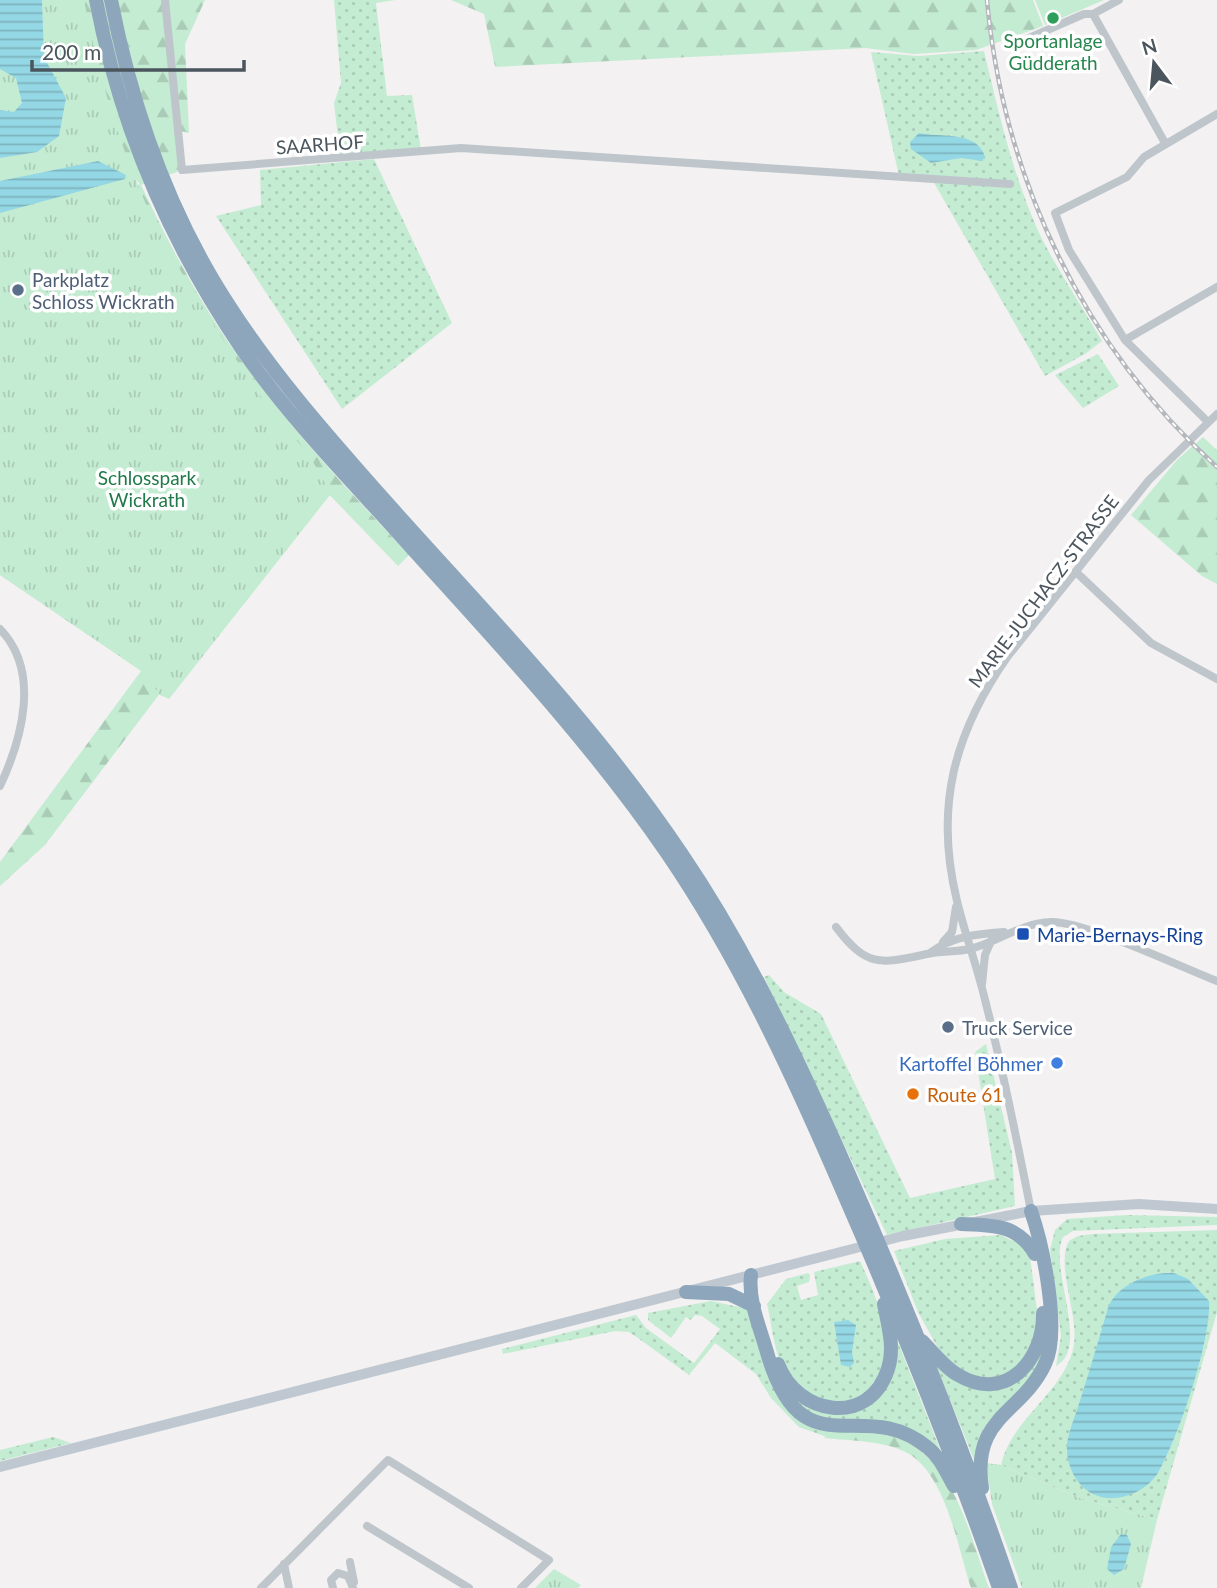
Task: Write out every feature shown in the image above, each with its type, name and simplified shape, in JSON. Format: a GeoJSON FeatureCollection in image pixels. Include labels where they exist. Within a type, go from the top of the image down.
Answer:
{"type":"FeatureCollection","features":[{"type":"Feature","properties":{"kind":"highway"},"geometry":{"type":"LineString","coordinates":[[96,0],[116,86],[164,197],[213,279],[283,383],[579,715],[681,852],[744,956],[805,1079],[981,1519],[1012,1588]]}},
{"type":"Feature","properties":{"kind":"highway"},"geometry":{"type":"LineString","coordinates":[[111,0],[143,146]]}},
{"type":"Feature","properties":{"kind":"highway"},"geometry":{"type":"LineString","coordinates":[[916,1334],[951,1370],[970,1381],[991,1383],[1016,1375],[1034,1357],[1042,1337],[1043,1313],[1031,1211]]}},
{"type":"Feature","properties":{"kind":"highway"},"geometry":{"type":"LineString","coordinates":[[981,1519],[980,1460],[987,1436],[1000,1416],[1038,1376],[1051,1349],[1051,1314],[1038,1229],[1031,1211]]}},
{"type":"Feature","properties":{"kind":"highway"},"geometry":{"type":"LineString","coordinates":[[961,1224],[1013,1230],[1022,1236],[1035,1254]]}},
{"type":"Feature","properties":{"kind":"highway"},"geometry":{"type":"LineString","coordinates":[[751,1275],[757,1285],[783,1377],[794,1392],[808,1402],[822,1407],[844,1408],[871,1395],[888,1370],[890,1335],[882,1267]]}},
{"type":"Feature","properties":{"kind":"highway"},"geometry":{"type":"LineString","coordinates":[[882,1267],[916,1334],[981,1519],[999,1588]]}},
{"type":"Feature","properties":{"kind":"highway"},"geometry":{"type":"LineString","coordinates":[[751,1275],[754,1306],[775,1380],[795,1409],[817,1422],[885,1429],[918,1440],[937,1456],[981,1519]]}},
{"type":"Feature","properties":{"kind":"highway"},"geometry":{"type":"LineString","coordinates":[[686,1292],[729,1294],[754,1306]]}},
{"type":"Feature","properties":{"kind":"main road"},"geometry":{"type":"LineString","coordinates":[[0,1467],[961,1224],[1031,1211],[1139,1204],[1217,1209]]}},
{"type":"Feature","properties":{"kind":"street","name":"SAARHOF"},"geometry":{"type":"LineString","coordinates":[[165,0],[182,170],[461,148],[1010,184]]}},
{"type":"Feature","properties":{"kind":"street"},"geometry":{"type":"LineString","coordinates":[[1029,38],[1084,14],[1093,14],[1119,0]]}},
{"type":"Feature","properties":{"kind":"street"},"geometry":{"type":"LineString","coordinates":[[1093,14],[1166,143]]}},
{"type":"Feature","properties":{"kind":"street"},"geometry":{"type":"LineString","coordinates":[[1205,425],[1125,340],[1069,250],[1055,213],[1127,177],[1144,157],[1217,114]]}},
{"type":"Feature","properties":{"kind":"street"},"geometry":{"type":"LineString","coordinates":[[1125,340],[1217,287]]}},
{"type":"Feature","properties":{"kind":"street","name":"MARIE-JUCHACZ-STRASSE"},"geometry":{"type":"LineString","coordinates":[[1031,1211],[982,987],[957,900],[947,817],[951,781],[962,737],[988,684],[1149,480],[1217,414]]}},
{"type":"Feature","properties":{"kind":"street"},"geometry":{"type":"LineString","coordinates":[[1076,572],[1152,643],[1217,680]]}},
{"type":"Feature","properties":{"kind":"street"},"geometry":{"type":"LineString","coordinates":[[0,629],[18,654],[23,675],[24,706],[15,751],[0,786]]}},
{"type":"Feature","properties":{"kind":"street","name":"MARIE-JUCHACZ-STRASSE"},"geometry":{"type":"LineString","coordinates":[[941,944],[952,932],[957,900]]}},
{"type":"Feature","properties":{"kind":"street"},"geometry":{"type":"LineString","coordinates":[[836,927],[853,950],[879,962],[892,962],[929,953],[970,949],[1010,932],[1051,922],[1067,923],[1217,981]]}},
{"type":"Feature","properties":{"kind":"street"},"geometry":{"type":"LineString","coordinates":[[929,953],[941,944],[967,936],[1010,932]]}},
{"type":"Feature","properties":{"kind":"street","name":"MARIE-JUCHACZ-STRASSE"},"geometry":{"type":"LineString","coordinates":[[982,987],[985,955],[992,939]]}},
{"type":"Feature","properties":{"kind":"street"},"geometry":{"type":"LineString","coordinates":[[261,1588],[388,1460],[549,1560],[521,1588]]}},
{"type":"Feature","properties":{"kind":"street"},"geometry":{"type":"LineString","coordinates":[[367,1527],[469,1588]]}},
{"type":"Feature","properties":{"kind":"street"},"geometry":{"type":"LineString","coordinates":[[350,1562],[352,1587]]}},
{"type":"Feature","properties":{"kind":"street"},"geometry":{"type":"LineString","coordinates":[[284,1564],[289,1588]]}},
{"type":"Feature","properties":{"kind":"street"},"geometry":{"type":"LineString","coordinates":[[333,1588],[331,1580],[338,1573],[348,1576],[352,1587]]}},
{"type":"Feature","properties":{"kind":"green space","name":"Schlosspark Wickrath"},"geometry":{"type":"Polygon","coordinates":[[[0,0],[84,0],[99,69],[120,137],[160,234],[248,378],[314,463],[330,495],[169,699],[160,695],[142,671],[0,575],[0,0]]]}},
{"type":"Feature","properties":{"kind":"green space"},"geometry":{"type":"Polygon","coordinates":[[[42,0],[205,0],[185,44],[189,133],[180,131],[182,170],[141,185],[186,273],[224,336],[299,433],[409,555],[398,566],[319,484],[296,509],[133,187],[140,184],[133,177],[42,0]]]}},
{"type":"Feature","properties":{"kind":"green space"},"geometry":{"type":"Polygon","coordinates":[[[334,0],[395,0],[376,3],[387,96],[412,95],[421,150],[340,155],[334,103],[341,83],[334,0]]]}},
{"type":"Feature","properties":{"kind":"green space"},"geometry":{"type":"Polygon","coordinates":[[[451,0],[1033,0],[1043,26],[976,50],[913,54],[865,48],[495,67],[484,14],[451,0]]]}},
{"type":"Feature","properties":{"kind":"green space","name":"Sportanlage Güdderath"},"geometry":{"type":"Polygon","coordinates":[[[1035,0],[1104,0],[1045,25],[1035,0]]]}},
{"type":"Feature","properties":{"kind":"green space"},"geometry":{"type":"Polygon","coordinates":[[[984,51],[1008,144],[1030,213],[1054,262],[1102,341],[1085,354],[1045,376],[933,181],[900,180],[871,52],[918,56],[984,51]]]}},
{"type":"Feature","properties":{"kind":"green space"},"geometry":{"type":"Polygon","coordinates":[[[374,159],[452,323],[342,409],[216,216],[261,205],[260,170],[374,159]]]}},
{"type":"Feature","properties":{"kind":"green space"},"geometry":{"type":"Polygon","coordinates":[[[1098,354],[1119,386],[1083,408],[1055,375],[1098,354]]]}},
{"type":"Feature","properties":{"kind":"green space"},"geometry":{"type":"Polygon","coordinates":[[[1203,437],[1217,450],[1217,584],[1202,576],[1131,515],[1177,460],[1203,437]]]}},
{"type":"Feature","properties":{"kind":"green space"},"geometry":{"type":"Polygon","coordinates":[[[0,504],[161,692],[45,845],[0,886],[0,862],[141,671],[0,575],[0,504]]]}},
{"type":"Feature","properties":{"kind":"green space"},"geometry":{"type":"Polygon","coordinates":[[[769,975],[784,992],[821,1014],[910,1198],[995,1179],[975,1052],[986,1044],[1012,1153],[1015,1206],[887,1235],[764,977],[769,975]]]}},
{"type":"Feature","properties":{"kind":"green space"},"geometry":{"type":"Polygon","coordinates":[[[1127,1215],[1217,1217],[1217,1225],[1073,1231],[1063,1237],[1060,1267],[1070,1325],[1070,1342],[1066,1357],[1056,1366],[1061,1336],[1050,1250],[1055,1230],[1067,1219],[1127,1215]]]}},
{"type":"Feature","properties":{"kind":"green space"},"geometry":{"type":"Polygon","coordinates":[[[1217,1230],[1217,1312],[1157,1520],[1080,1498],[1001,1465],[1015,1434],[1057,1383],[1072,1353],[1074,1326],[1066,1280],[1065,1252],[1069,1241],[1078,1236],[1217,1230]],[[1169,1272],[1147,1277],[1089,1492],[1107,1496],[1126,1494],[1143,1487],[1157,1474],[1173,1442],[1190,1394],[1204,1345],[1209,1309],[1169,1272]]]}},
{"type":"Feature","properties":{"kind":"green space"},"geometry":{"type":"Polygon","coordinates":[[[1001,1235],[1013,1241],[1017,1236],[1029,1249],[1039,1325],[1028,1357],[1007,1374],[987,1379],[959,1372],[939,1350],[918,1312],[894,1251],[945,1239],[1001,1235]]]}},
{"type":"Feature","properties":{"kind":"green space"},"geometry":{"type":"Polygon","coordinates":[[[860,1261],[876,1298],[883,1324],[884,1365],[863,1395],[852,1402],[828,1404],[805,1393],[786,1372],[776,1349],[767,1304],[786,1279],[808,1273],[810,1275],[809,1282],[797,1286],[801,1300],[818,1295],[814,1272],[860,1261]]]}},
{"type":"Feature","properties":{"kind":"green space"},"geometry":{"type":"Polygon","coordinates":[[[1047,1297],[1046,1358],[975,1462],[934,1360],[980,1386],[1026,1371],[1047,1297]]]}},
{"type":"Feature","properties":{"kind":"green space"},"geometry":{"type":"Polygon","coordinates":[[[711,1301],[748,1309],[771,1384],[779,1398],[825,1429],[829,1433],[827,1437],[799,1427],[771,1398],[756,1374],[715,1343],[689,1375],[629,1332],[615,1331],[503,1354],[502,1349],[636,1315],[646,1328],[694,1363],[720,1329],[702,1316],[695,1315],[691,1320],[686,1317],[671,1338],[648,1320],[648,1313],[711,1301]]]}},
{"type":"Feature","properties":{"kind":"green space"},"geometry":{"type":"Polygon","coordinates":[[[894,1332],[943,1457],[795,1407],[778,1375],[823,1411],[878,1392],[894,1332]]]}},
{"type":"Feature","properties":{"kind":"green space"},"geometry":{"type":"Polygon","coordinates":[[[825,1429],[887,1434],[915,1447],[932,1462],[957,1500],[989,1588],[971,1588],[949,1514],[922,1464],[900,1449],[889,1446],[824,1438],[828,1434],[825,1429]]]}},
{"type":"Feature","properties":{"kind":"green space"},"geometry":{"type":"Polygon","coordinates":[[[53,1437],[71,1443],[0,1461],[0,1450],[53,1437]]]}},
{"type":"Feature","properties":{"kind":"green space"},"geometry":{"type":"Polygon","coordinates":[[[986,1463],[1001,1465],[1080,1498],[1157,1520],[1141,1588],[1022,1588],[992,1504],[986,1463]]]}},
{"type":"Feature","properties":{"kind":"green space"},"geometry":{"type":"Polygon","coordinates":[[[554,1569],[581,1585],[578,1588],[535,1588],[554,1569]]]}},
{"type":"Feature","properties":{"kind":"water"},"geometry":{"type":"Polygon","coordinates":[[[0,0],[42,0],[44,57],[66,98],[59,136],[37,152],[0,158],[0,110],[14,112],[22,103],[16,78],[0,69],[0,0]]]}},
{"type":"Feature","properties":{"kind":"water"},"geometry":{"type":"Polygon","coordinates":[[[919,133],[966,139],[981,148],[985,157],[982,161],[961,158],[931,163],[911,149],[910,142],[919,133]]]}},
{"type":"Feature","properties":{"kind":"water"},"geometry":{"type":"Polygon","coordinates":[[[98,161],[126,175],[125,179],[0,213],[0,181],[98,161]]]}},
{"type":"Feature","properties":{"kind":"water"},"geometry":{"type":"Polygon","coordinates":[[[1174,1273],[1188,1279],[1209,1301],[1205,1339],[1184,1414],[1166,1457],[1152,1480],[1129,1495],[1111,1498],[1093,1494],[1074,1476],[1069,1464],[1067,1446],[1108,1308],[1118,1293],[1135,1281],[1155,1274],[1174,1273]]]}},
{"type":"Feature","properties":{"kind":"water"},"geometry":{"type":"Polygon","coordinates":[[[848,1320],[856,1325],[852,1352],[854,1363],[850,1367],[841,1365],[834,1322],[848,1320]]]}},
{"type":"Feature","properties":{"kind":"water"},"geometry":{"type":"Polygon","coordinates":[[[1121,1534],[1127,1535],[1131,1544],[1124,1569],[1114,1575],[1107,1569],[1111,1547],[1121,1534]]]}},
{"type":"Feature","properties":{"kind":"railway"},"geometry":{"type":"LineString","coordinates":[[987,0],[996,66],[1011,131],[1032,194],[1058,255],[1090,313],[1127,368],[1170,420],[1217,467]]}},
{"type":"Feature","properties":{"kind":"place","name":"Sportanlage Güdderath"},"geometry":{"type":"Point","coordinates":[1053,18]}},
{"type":"Feature","properties":{"kind":"place","name":"Parkplatz Schloss Wickrath"},"geometry":{"type":"Point","coordinates":[18,290]}},
{"type":"Feature","properties":{"kind":"place","name":"Marie-Bernays-Ring"},"geometry":{"type":"Point","coordinates":[1023,934]}},
{"type":"Feature","properties":{"kind":"place","name":"Truck Service"},"geometry":{"type":"Point","coordinates":[948,1027]}},
{"type":"Feature","properties":{"kind":"place","name":"Kartoffel Böhmer"},"geometry":{"type":"Point","coordinates":[1057,1063]}},
{"type":"Feature","properties":{"kind":"place","name":"Route 61"},"geometry":{"type":"Point","coordinates":[913,1094]}}]}
